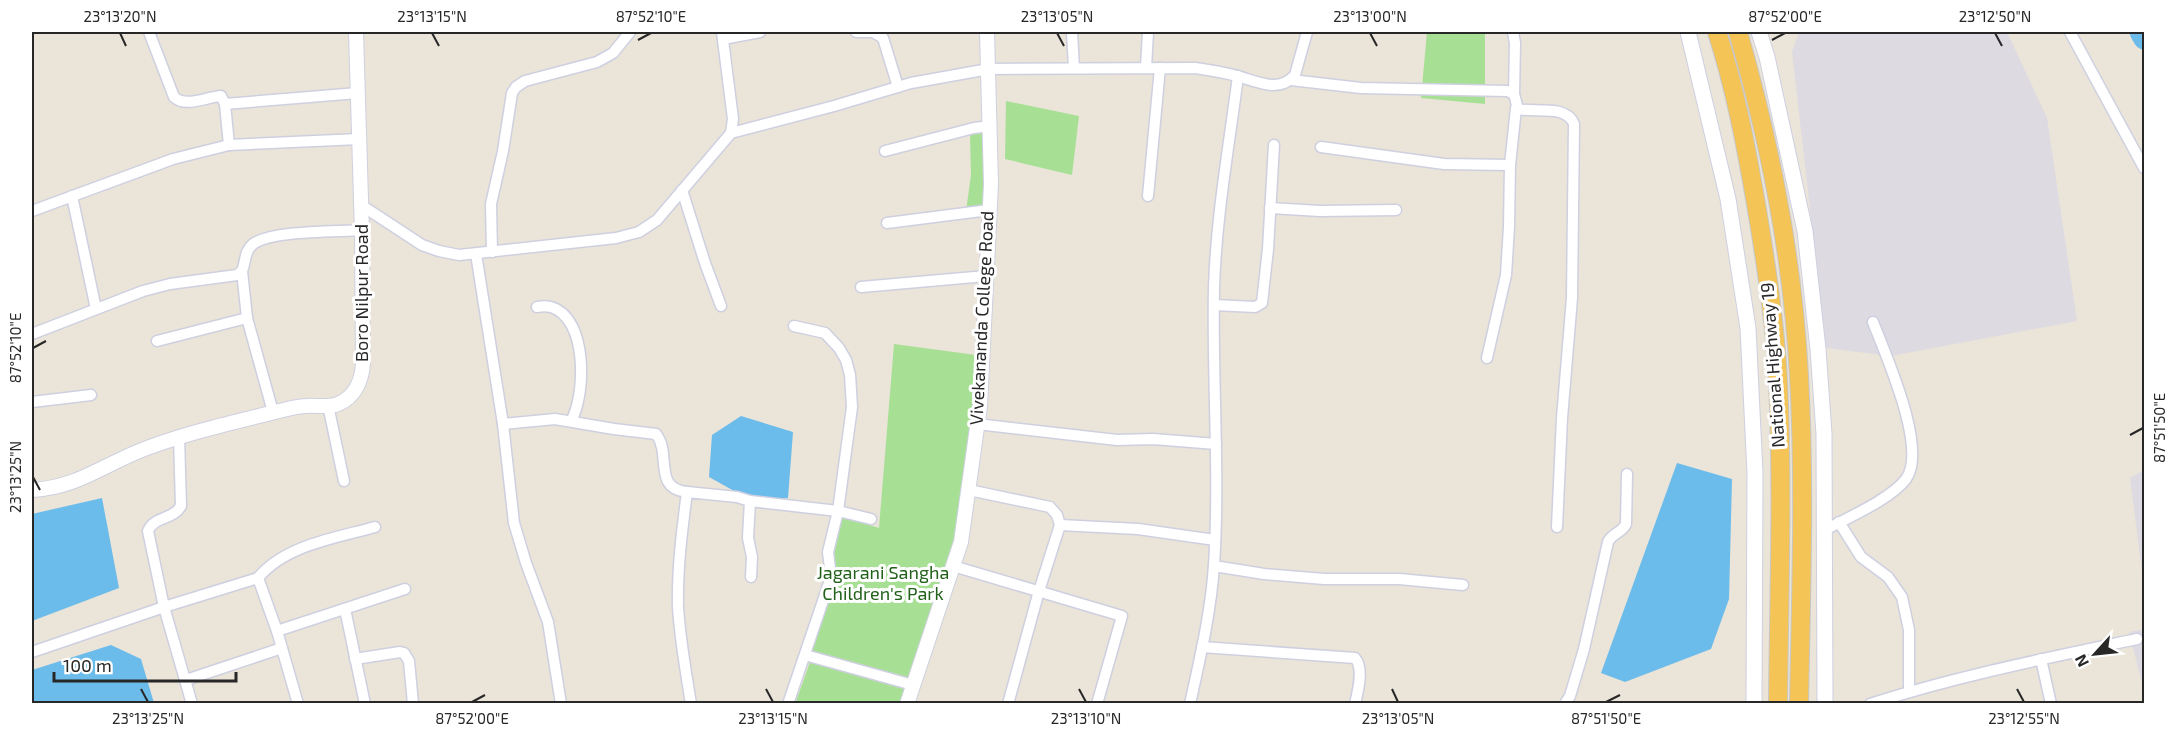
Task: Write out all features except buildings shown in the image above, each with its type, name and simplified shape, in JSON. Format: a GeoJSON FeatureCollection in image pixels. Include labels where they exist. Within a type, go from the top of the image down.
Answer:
{"type":"FeatureCollection","features":[{"type":"Feature","properties":{"kind":"highway","name":"National Highway 19"},"geometry":{"type":"LineString","coordinates":[[1717,32],[1744,139],[1763,249],[1778,379],[1781,513],[1778,704]]}},
{"type":"Feature","properties":{"kind":"highway"},"geometry":{"type":"LineString","coordinates":[[1738,32],[1752,79],[1768,150],[1795,330],[1799,375],[1802,477],[1799,704]]}},
{"type":"Feature","properties":{"kind":"main road"},"geometry":{"type":"LineString","coordinates":[[1688,32],[1728,199],[1748,328],[1755,473],[1754,704]]}},
{"type":"Feature","properties":{"kind":"main road"},"geometry":{"type":"LineString","coordinates":[[1759,32],[1767,57],[1805,231],[1818,349],[1824,434],[1826,704]]}},
{"type":"Feature","properties":{"kind":"street"},"geometry":{"type":"LineString","coordinates":[[149,32],[174,97],[178,101],[185,102],[221,96],[225,104],[229,144]]}},
{"type":"Feature","properties":{"kind":"street","name":"Boro Nilpur Road"},"geometry":{"type":"LineString","coordinates":[[32,490],[69,484],[129,455],[206,428],[305,406],[336,405],[353,392],[363,372],[362,230],[356,32]]}},
{"type":"Feature","properties":{"kind":"street"},"geometry":{"type":"LineString","coordinates":[[616,32],[619,45]]}},
{"type":"Feature","properties":{"kind":"street"},"geometry":{"type":"LineString","coordinates":[[492,252],[491,204],[503,151],[512,93],[525,81],[597,62],[613,53],[630,32]]}},
{"type":"Feature","properties":{"kind":"street"},"geometry":{"type":"LineString","coordinates":[[361,205],[422,245],[459,255],[628,236],[651,226],[722,146],[730,133],[733,119],[722,35],[760,32]]}},
{"type":"Feature","properties":{"kind":"street"},"geometry":{"type":"LineString","coordinates":[[856,32],[873,32],[883,38],[898,87]]}},
{"type":"Feature","properties":{"kind":"street","name":"Vivekananda College Road"},"geometry":{"type":"LineString","coordinates":[[908,703],[961,542],[977,424],[984,347],[991,184],[987,32]]}},
{"type":"Feature","properties":{"kind":"street"},"geometry":{"type":"LineString","coordinates":[[1072,32],[1074,68]]}},
{"type":"Feature","properties":{"kind":"street"},"geometry":{"type":"LineString","coordinates":[[1146,68],[1148,32]]}},
{"type":"Feature","properties":{"kind":"street"},"geometry":{"type":"LineString","coordinates":[[1291,80],[1298,67],[1307,32]]}},
{"type":"Feature","properties":{"kind":"street"},"geometry":{"type":"LineString","coordinates":[[1487,358],[1506,275],[1509,165],[1516,108],[1513,32]]}},
{"type":"Feature","properties":{"kind":"street"},"geometry":{"type":"LineString","coordinates":[[2070,32],[2145,168]]}},
{"type":"Feature","properties":{"kind":"street"},"geometry":{"type":"LineString","coordinates":[[1148,196],[1160,68]]}},
{"type":"Feature","properties":{"kind":"street"},"geometry":{"type":"LineString","coordinates":[[730,133],[898,87],[989,69],[1210,70],[1238,76],[1262,85],[1274,86],[1291,80],[1361,88],[1507,91],[1514,94]]}},
{"type":"Feature","properties":{"kind":"street"},"geometry":{"type":"LineString","coordinates":[[1190,704],[1202,647],[1214,566],[1216,444],[1214,304],[1223,194],[1238,76]]}},
{"type":"Feature","properties":{"kind":"street"},"geometry":{"type":"LineString","coordinates":[[225,104],[358,93]]}},
{"type":"Feature","properties":{"kind":"street"},"geometry":{"type":"LineString","coordinates":[[1516,108],[1561,112],[1567,114],[1574,124],[1572,298],[1562,418],[1557,526]]}},
{"type":"Feature","properties":{"kind":"street"},"geometry":{"type":"LineString","coordinates":[[885,151],[990,126]]}},
{"type":"Feature","properties":{"kind":"street"},"geometry":{"type":"LineString","coordinates":[[32,211],[173,159],[229,144],[359,139]]}},
{"type":"Feature","properties":{"kind":"street"},"geometry":{"type":"LineString","coordinates":[[1214,304],[1255,307],[1262,303],[1274,145]]}},
{"type":"Feature","properties":{"kind":"street"},"geometry":{"type":"LineString","coordinates":[[1321,147],[1444,164],[1509,165]]}},
{"type":"Feature","properties":{"kind":"street"},"geometry":{"type":"LineString","coordinates":[[682,190],[705,263],[722,306]]}},
{"type":"Feature","properties":{"kind":"street"},"geometry":{"type":"LineString","coordinates":[[72,196],[96,309]]}},
{"type":"Feature","properties":{"kind":"street"},"geometry":{"type":"LineString","coordinates":[[1270,207],[1320,211],[1396,210]]}},
{"type":"Feature","properties":{"kind":"street"},"geometry":{"type":"LineString","coordinates":[[887,223],[989,210]]}},
{"type":"Feature","properties":{"kind":"street"},"geometry":{"type":"LineString","coordinates":[[273,412],[247,318],[242,271],[246,253],[252,245],[262,240],[282,235],[362,230]]}},
{"type":"Feature","properties":{"kind":"street"},"geometry":{"type":"LineString","coordinates":[[476,254],[503,424],[514,523],[548,622],[561,704]]}},
{"type":"Feature","properties":{"kind":"street"},"geometry":{"type":"LineString","coordinates":[[32,334],[170,284],[237,275],[242,271]]}},
{"type":"Feature","properties":{"kind":"street"},"geometry":{"type":"LineString","coordinates":[[861,287],[986,276]]}},
{"type":"Feature","properties":{"kind":"street"},"geometry":{"type":"LineString","coordinates":[[537,307],[550,306],[560,312],[567,318],[577,338],[581,378],[577,411],[571,421]]}},
{"type":"Feature","properties":{"kind":"street"},"geometry":{"type":"LineString","coordinates":[[158,341],[247,318]]}},
{"type":"Feature","properties":{"kind":"street"},"geometry":{"type":"LineString","coordinates":[[1825,530],[1866,508],[1899,486],[1912,467],[1914,451],[1901,397],[1873,322]]}},
{"type":"Feature","properties":{"kind":"street"},"geometry":{"type":"LineString","coordinates":[[788,704],[831,577],[828,552],[838,511],[852,407],[850,375],[846,360],[839,348],[825,333],[794,326]]}},
{"type":"Feature","properties":{"kind":"street"},"geometry":{"type":"LineString","coordinates":[[32,402],[91,395]]}},
{"type":"Feature","properties":{"kind":"street"},"geometry":{"type":"LineString","coordinates":[[328,405],[344,481]]}},
{"type":"Feature","properties":{"kind":"street"},"geometry":{"type":"LineString","coordinates":[[503,424],[555,419],[614,429],[649,431],[661,440],[663,466],[670,486],[676,491],[838,511],[871,519]]}},
{"type":"Feature","properties":{"kind":"street"},"geometry":{"type":"LineString","coordinates":[[977,424],[1117,440],[1153,439],[1216,444]]}},
{"type":"Feature","properties":{"kind":"street"},"geometry":{"type":"LineString","coordinates":[[179,437],[181,506],[172,516],[157,520],[148,531],[164,607],[192,704]]}},
{"type":"Feature","properties":{"kind":"street"},"geometry":{"type":"LineString","coordinates":[[1565,704],[1570,696],[1584,649],[1608,542],[1611,536],[1623,529],[1626,524],[1627,474]]}},
{"type":"Feature","properties":{"kind":"street"},"geometry":{"type":"LineString","coordinates":[[969,490],[1050,507],[1057,515],[1060,525],[1008,704]]}},
{"type":"Feature","properties":{"kind":"street"},"geometry":{"type":"LineString","coordinates":[[687,492],[678,566],[678,607],[681,641],[692,704]]}},
{"type":"Feature","properties":{"kind":"street"},"geometry":{"type":"LineString","coordinates":[[750,501],[748,538],[752,557],[751,577]]}},
{"type":"Feature","properties":{"kind":"street"},"geometry":{"type":"LineString","coordinates":[[1839,522],[1861,557],[1888,577],[1902,597],[1909,630],[1905,696]]}},
{"type":"Feature","properties":{"kind":"street"},"geometry":{"type":"LineString","coordinates":[[1060,525],[1138,529],[1215,540]]}},
{"type":"Feature","properties":{"kind":"street"},"geometry":{"type":"LineString","coordinates":[[32,652],[258,578],[271,565],[298,551],[375,527]]}},
{"type":"Feature","properties":{"kind":"street"},"geometry":{"type":"LineString","coordinates":[[1214,566],[1274,575],[1324,579],[1399,579],[1463,585]]}},
{"type":"Feature","properties":{"kind":"street"},"geometry":{"type":"LineString","coordinates":[[953,567],[1122,616],[1096,704]]}},
{"type":"Feature","properties":{"kind":"street"},"geometry":{"type":"LineString","coordinates":[[258,578],[277,631],[298,704]]}},
{"type":"Feature","properties":{"kind":"street"},"geometry":{"type":"LineString","coordinates":[[277,631],[405,590]]}},
{"type":"Feature","properties":{"kind":"street"},"geometry":{"type":"LineString","coordinates":[[345,609],[365,704]]}},
{"type":"Feature","properties":{"kind":"street"},"geometry":{"type":"LineString","coordinates":[[1870,704],[2041,659],[2137,639]]}},
{"type":"Feature","properties":{"kind":"street"},"geometry":{"type":"LineString","coordinates":[[1202,647],[1354,658],[1358,661],[1359,668],[1355,704]]}},
{"type":"Feature","properties":{"kind":"street"},"geometry":{"type":"LineString","coordinates":[[186,680],[282,648]]}},
{"type":"Feature","properties":{"kind":"street"},"geometry":{"type":"LineString","coordinates":[[355,659],[404,653],[409,661],[413,704]]}},
{"type":"Feature","properties":{"kind":"street"},"geometry":{"type":"LineString","coordinates":[[805,655],[913,685]]}},
{"type":"Feature","properties":{"kind":"street"},"geometry":{"type":"LineString","coordinates":[[2041,659],[2051,704]]}},
{"type":"Feature","properties":{"kind":"shaded area"},"geometry":{"type":"Polygon","coordinates":[[[1799,32],[2007,32],[2047,118],[2077,321],[1891,356],[1826,348],[1792,52],[1799,32]]]}},
{"type":"Feature","properties":{"kind":"shaded area"},"geometry":{"type":"Polygon","coordinates":[[[2144,470],[2144,587],[2130,478],[2144,470]]]}},
{"type":"Feature","properties":{"kind":"shaded area"},"geometry":{"type":"Polygon","coordinates":[[[2144,629],[2144,691],[2129,632],[2144,629]]]}},
{"type":"Feature","properties":{"kind":"green space"},"geometry":{"type":"Polygon","coordinates":[[[1427,32],[1485,33],[1485,104],[1421,98],[1427,32]]]}},
{"type":"Feature","properties":{"kind":"green space"},"geometry":{"type":"Polygon","coordinates":[[[1006,101],[1079,116],[1072,175],[1005,159],[1006,101]]]}},
{"type":"Feature","properties":{"kind":"green space"},"geometry":{"type":"Polygon","coordinates":[[[986,131],[985,216],[965,218],[971,175],[970,134],[986,131]]]}},
{"type":"Feature","properties":{"kind":"green space","name":"Jagarani Sangha Children's Park"},"geometry":{"type":"Polygon","coordinates":[[[894,344],[976,355],[967,489],[953,553],[942,574],[907,703],[795,704],[810,662],[841,516],[879,528],[894,344]]]}},
{"type":"Feature","properties":{"kind":"water"},"geometry":{"type":"Polygon","coordinates":[[[741,416],[793,432],[788,498],[752,501],[709,477],[712,435],[741,416]]]}},
{"type":"Feature","properties":{"kind":"water"},"geometry":{"type":"Polygon","coordinates":[[[1677,463],[1732,479],[1729,599],[1711,649],[1625,682],[1601,673],[1677,463]]]}},
{"type":"Feature","properties":{"kind":"water"},"geometry":{"type":"Polygon","coordinates":[[[102,498],[119,588],[32,621],[32,514],[102,498]]]}},
{"type":"Feature","properties":{"kind":"water"},"geometry":{"type":"Polygon","coordinates":[[[111,645],[141,659],[154,703],[32,703],[32,670],[111,645]]]}},
{"type":"Feature","properties":{"kind":"waterway"},"geometry":{"type":"LineString","coordinates":[[2140,32],[2144,39]]}}]}
